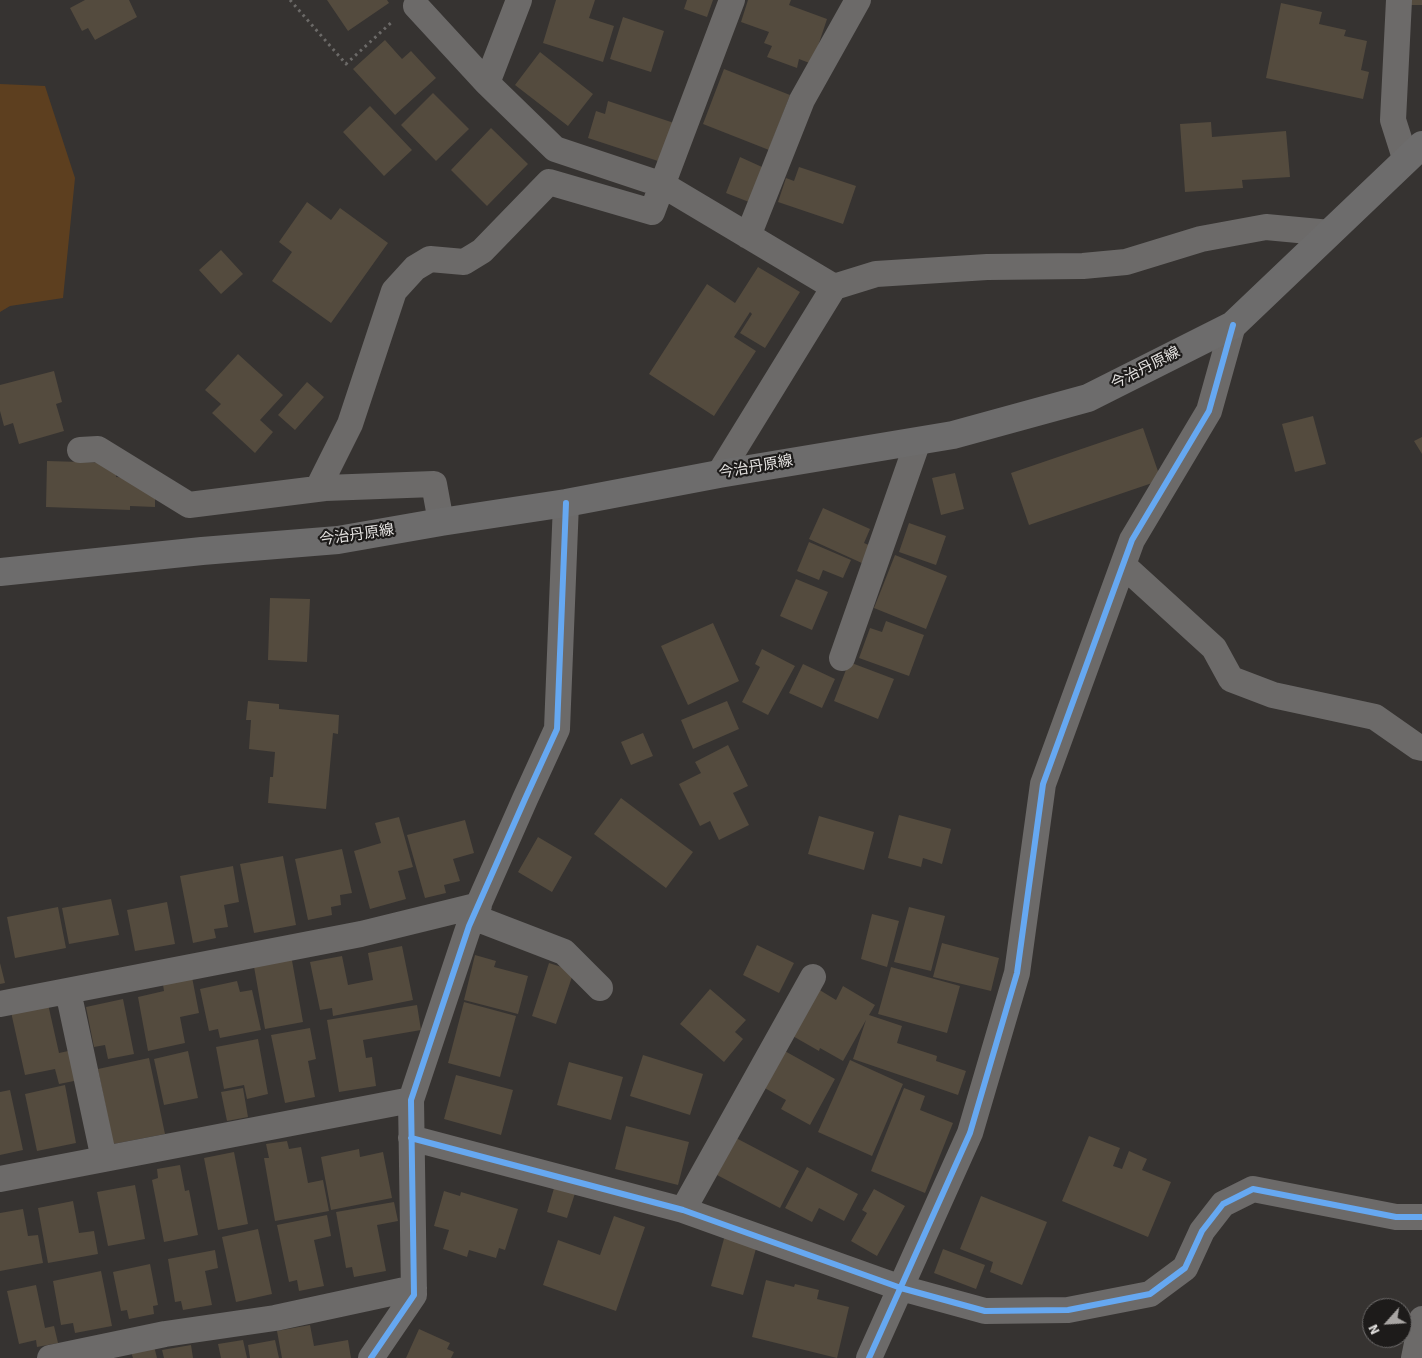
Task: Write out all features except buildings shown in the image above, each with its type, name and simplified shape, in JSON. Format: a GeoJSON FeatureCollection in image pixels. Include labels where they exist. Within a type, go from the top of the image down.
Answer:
{"type":"FeatureCollection","features":[{"type":"Feature","properties":{"kind":"main road","name":"今治丹原線"},"geometry":{"type":"LineString","coordinates":[[0,572],[202,551],[338,540],[566,503],[719,474],[953,435],[1088,398],[1232,325],[1414,153]]}},
{"type":"Feature","properties":{"kind":"street"},"geometry":{"type":"LineString","coordinates":[[488,84],[519,0]]}},
{"type":"Feature","properties":{"kind":"street"},"geometry":{"type":"LineString","coordinates":[[318,488],[350,424],[394,290],[415,268],[430,259],[464,262],[482,251],[549,182],[652,212],[732,0]]}},
{"type":"Feature","properties":{"kind":"street"},"geometry":{"type":"LineString","coordinates":[[748,236],[802,100],[858,0]]}},
{"type":"Feature","properties":{"kind":"street"},"geometry":{"type":"LineString","coordinates":[[1399,0],[1393,120],[1414,153]]}},
{"type":"Feature","properties":{"kind":"street"},"geometry":{"type":"LineString","coordinates":[[416,6],[488,84],[555,150],[663,185],[834,287]]}},
{"type":"Feature","properties":{"kind":"street"},"geometry":{"type":"LineString","coordinates":[[719,474],[834,287],[876,274],[987,268],[1083,266],[1126,262],[1201,239],[1266,227],[1330,233]]}},
{"type":"Feature","properties":{"kind":"street"},"geometry":{"type":"LineString","coordinates":[[870,1358],[970,1133],[1017,973],[1043,784],[1132,540],[1209,412],[1232,325]]}},
{"type":"Feature","properties":{"kind":"street"},"geometry":{"type":"LineString","coordinates":[[842,658],[918,441]]}},
{"type":"Feature","properties":{"kind":"street"},"geometry":{"type":"LineString","coordinates":[[80,450],[98,449],[189,505],[318,488],[434,484],[441,522]]}},
{"type":"Feature","properties":{"kind":"street"},"geometry":{"type":"LineString","coordinates":[[371,1358],[414,1295],[411,1100],[476,911],[557,729],[566,503]]}},
{"type":"Feature","properties":{"kind":"street"},"geometry":{"type":"LineString","coordinates":[[1123,565],[1214,648],[1232,679],[1273,695],[1375,716],[1412,744],[1422,748]]}},
{"type":"Feature","properties":{"kind":"street"},"geometry":{"type":"LineString","coordinates":[[0,1004],[476,911],[564,952],[600,988]]}},
{"type":"Feature","properties":{"kind":"street"},"geometry":{"type":"LineString","coordinates":[[683,1210],[813,977]]}},
{"type":"Feature","properties":{"kind":"street"},"geometry":{"type":"LineString","coordinates":[[68,991],[104,1160]]}},
{"type":"Feature","properties":{"kind":"street"},"geometry":{"type":"LineString","coordinates":[[0,1179],[411,1100]]}},
{"type":"Feature","properties":{"kind":"street"},"geometry":{"type":"LineString","coordinates":[[411,1138],[683,1210],[900,1288],[985,1311],[1068,1310],[1150,1294],[1185,1268],[1202,1231],[1223,1204],[1253,1189],[1396,1217],[1422,1217]]}},
{"type":"Feature","properties":{"kind":"street"},"geometry":{"type":"LineString","coordinates":[[50,1358],[165,1334],[275,1318],[414,1288]]}},
{"type":"Feature","properties":{"kind":"street"},"geometry":{"type":"LineString","coordinates":[[1414,1358],[1422,1319]]}},
{"type":"Feature","properties":{"kind":"path"},"geometry":{"type":"LineString","coordinates":[[290,0],[346,64],[404,10],[416,6]]}},
{"type":"Feature","properties":{"kind":"shaded area"},"geometry":{"type":"Polygon","coordinates":[[[0,84],[45,86],[75,178],[63,298],[10,306],[0,312],[0,84]]]}},
{"type":"Feature","properties":{"kind":"cycle path"},"geometry":{"type":"LineString","coordinates":[[869,1358],[970,1133],[1017,973],[1043,784],[1132,540],[1209,411],[1233,325]]}},
{"type":"Feature","properties":{"kind":"cycle path"},"geometry":{"type":"LineString","coordinates":[[371,1358],[414,1295],[411,1100],[469,926],[557,729],[566,503]]}},
{"type":"Feature","properties":{"kind":"cycle path"},"geometry":{"type":"LineString","coordinates":[[411,1138],[683,1210],[901,1288],[985,1311],[1068,1310],[1150,1294],[1185,1268],[1202,1231],[1223,1204],[1253,1189],[1396,1217],[1422,1217]]}}]}
